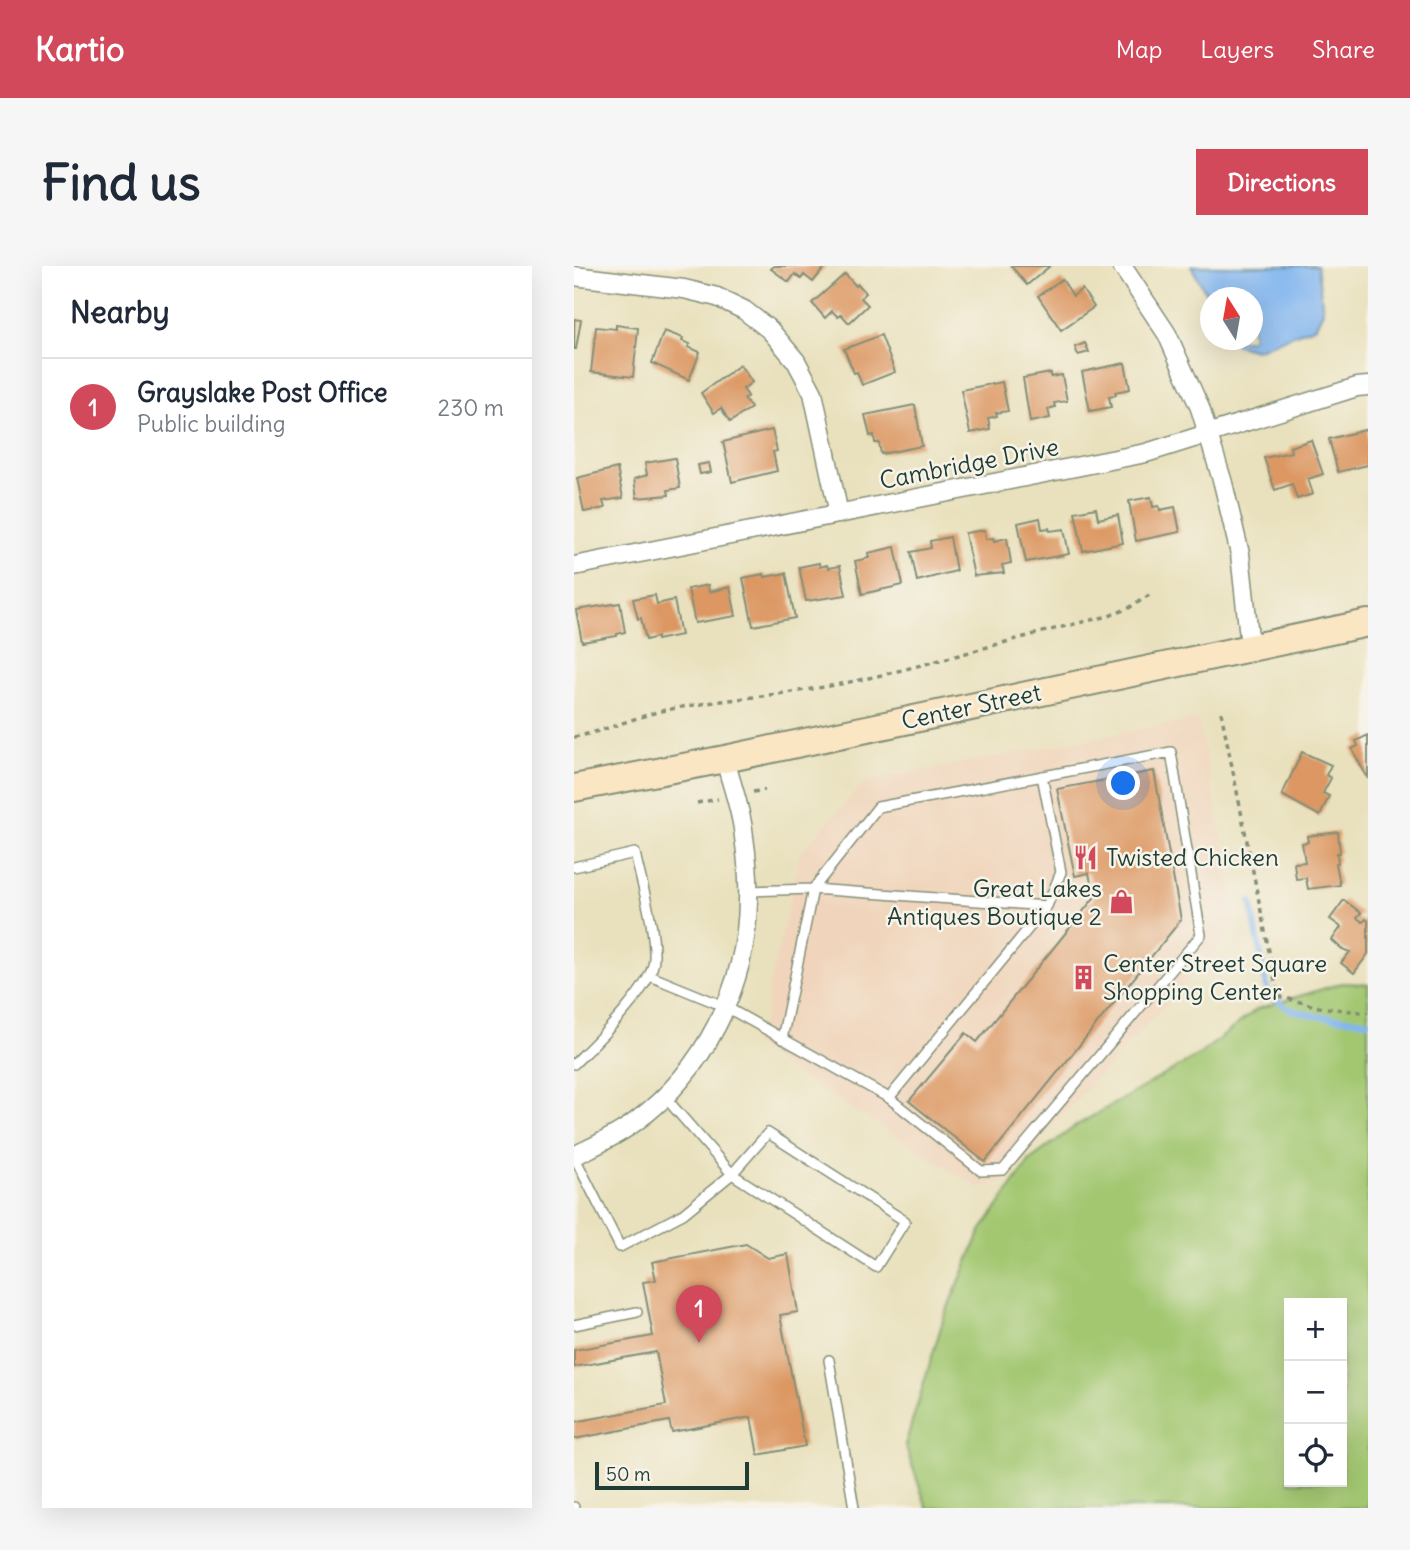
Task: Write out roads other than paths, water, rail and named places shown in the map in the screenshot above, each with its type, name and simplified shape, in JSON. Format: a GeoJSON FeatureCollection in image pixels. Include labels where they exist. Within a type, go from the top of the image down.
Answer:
{"type":"FeatureCollection","features":[{"type":"Feature","properties":{"kind":"street"},"geometry":{"type":"LineString","coordinates":[[1122,266],[1167,334],[1200,408],[1223,483],[1240,554],[1250,646]]}},
{"type":"Feature","properties":{"kind":"street"},"geometry":{"type":"LineString","coordinates":[[574,276],[684,289],[718,298],[744,310],[770,330],[796,361],[813,393],[839,514]]}},
{"type":"Feature","properties":{"kind":"street","name":"Cambridge Drive"},"geometry":{"type":"LineString","coordinates":[[574,566],[1146,453],[1357,387],[1368,386]]}},
{"type":"Feature","properties":{"kind":"street","name":"Center Street"},"geometry":{"type":"LineString","coordinates":[[574,788],[725,759],[1368,622]]}},
{"type":"Feature","properties":{"kind":"street"},"geometry":{"type":"LineString","coordinates":[[574,1156],[635,1123],[663,1096],[702,1052],[726,1007],[744,944],[748,891],[744,834],[725,759]]}},
{"type":"Feature","properties":{"kind":"lane"},"geometry":{"type":"LineString","coordinates":[[650,976],[726,1007],[889,1098],[981,1171],[1003,1170],[1201,935],[1171,752],[878,807],[813,889],[782,1038]]}},
{"type":"Feature","properties":{"kind":"lane"},"geometry":{"type":"LineString","coordinates":[[889,1098],[1047,906],[1060,872],[1042,776]]}},
{"type":"Feature","properties":{"kind":"lane"},"geometry":{"type":"LineString","coordinates":[[574,867],[635,853],[650,922],[654,960],[650,976],[612,1026],[574,1064]]}},
{"type":"Feature","properties":{"kind":"lane"},"geometry":{"type":"LineString","coordinates":[[748,891],[813,889],[1047,906]]}},
{"type":"Feature","properties":{"kind":"lane"},"geometry":{"type":"LineString","coordinates":[[574,1156],[620,1247],[683,1213],[732,1174],[768,1133],[905,1221],[876,1267],[732,1174],[663,1096]]}},
{"type":"Feature","properties":{"kind":"lane"},"geometry":{"type":"LineString","coordinates":[[574,1325],[637,1312]]}},
{"type":"Feature","properties":{"kind":"lane"},"geometry":{"type":"LineString","coordinates":[[829,1360],[853,1508]]}},
{"type":"Feature","properties":{"kind":"water"},"geometry":{"type":"Polygon","coordinates":[[[1191,266],[1317,266],[1323,311],[1316,326],[1263,347],[1263,287],[1203,287],[1191,266]]]}},
{"type":"Feature","properties":{"kind":"waterway"},"geometry":{"type":"LineString","coordinates":[[1251,902],[1268,993],[1289,1009],[1315,1016],[1368,1021]]}},
{"type":"Feature","properties":{"kind":"place","name":"Twisted Chicken"},"geometry":{"type":"Point","coordinates":[1086,857]}},
{"type":"Feature","properties":{"kind":"place","name":"Great Lakes Antiques Boutique 2"},"geometry":{"type":"Point","coordinates":[1122,902]}},
{"type":"Feature","properties":{"kind":"place","name":"Center Street Square Shopping Center"},"geometry":{"type":"Point","coordinates":[1083,977]}},
{"type":"Feature","properties":{"kind":"place","name":"Grayslake Post Office"},"geometry":{"type":"Point","coordinates":[699,1343]}}]}
